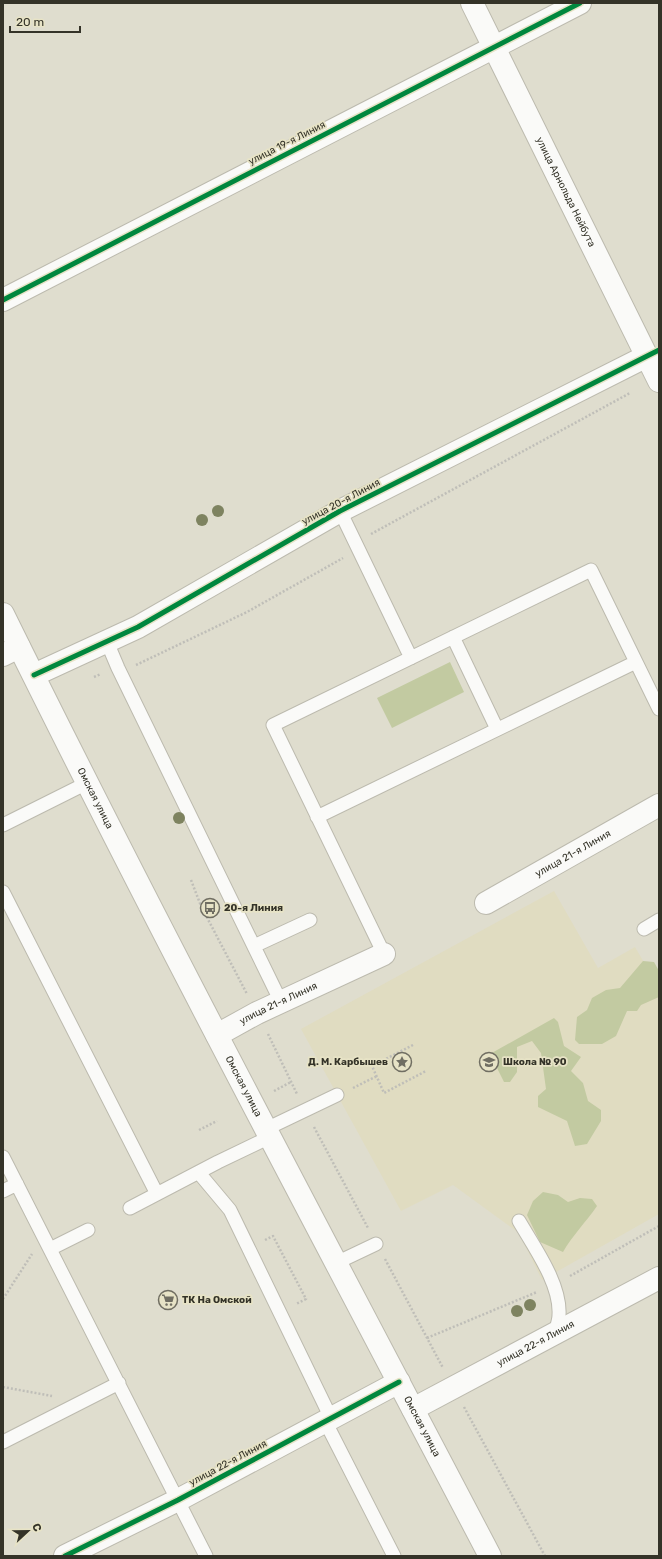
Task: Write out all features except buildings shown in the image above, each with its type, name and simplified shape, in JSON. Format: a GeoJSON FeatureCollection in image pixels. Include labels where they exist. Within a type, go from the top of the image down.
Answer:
{"type":"FeatureCollection","features":[{"type":"Feature","properties":{"kind":"street","name":"улица Арнольда Нейбута"},"geometry":{"type":"LineString","coordinates":[[472,3],[653,353],[659,381]]}},
{"type":"Feature","properties":{"kind":"street","name":"улица 19-я Линия"},"geometry":{"type":"LineString","coordinates":[[3,300],[580,3]]}},
{"type":"Feature","properties":{"kind":"street","name":"улица 20-я Линия"},"geometry":{"type":"LineString","coordinates":[[34,675],[138,627],[340,511],[653,353]]}},
{"type":"Feature","properties":{"kind":"street","name":"Омская улица"},"geometry":{"type":"LineString","coordinates":[[3,614],[11,651],[34,675],[87,783],[217,1035],[490,1556]]}},
{"type":"Feature","properties":{"kind":"street","name":"улица 21-я Линия"},"geometry":{"type":"LineString","coordinates":[[486,903],[659,805]]}},
{"type":"Feature","properties":{"kind":"street","name":"улица 21-я Линия"},"geometry":{"type":"LineString","coordinates":[[217,1035],[257,1013],[384,954]]}},
{"type":"Feature","properties":{"kind":"street","name":"улица 22-я Линия"},"geometry":{"type":"LineString","coordinates":[[413,1409],[453,1386],[555,1334],[659,1278]]}},
{"type":"Feature","properties":{"kind":"street","name":"улица 22-я Линия"},"geometry":{"type":"LineString","coordinates":[[65,1556],[178,1500],[399,1382]]}},
{"type":"Feature","properties":{"kind":"lane"},"geometry":{"type":"LineString","coordinates":[[340,511],[411,658]]}},
{"type":"Feature","properties":{"kind":"lane"},"geometry":{"type":"LineString","coordinates":[[384,954],[273,725],[591,570],[659,709]]}},
{"type":"Feature","properties":{"kind":"lane"},"geometry":{"type":"LineString","coordinates":[[453,637],[497,729]]}},
{"type":"Feature","properties":{"kind":"lane"},"geometry":{"type":"LineString","coordinates":[[107,642],[118,668],[281,1002]]}},
{"type":"Feature","properties":{"kind":"lane"},"geometry":{"type":"LineString","coordinates":[[317,817],[636,662]]}},
{"type":"Feature","properties":{"kind":"lane"},"geometry":{"type":"LineString","coordinates":[[3,825],[87,783]]}},
{"type":"Feature","properties":{"kind":"lane"},"geometry":{"type":"LineString","coordinates":[[3,892],[157,1194]]}},
{"type":"Feature","properties":{"kind":"lane"},"geometry":{"type":"LineString","coordinates":[[254,946],[310,920]]}},
{"type":"Feature","properties":{"kind":"lane"},"geometry":{"type":"LineString","coordinates":[[644,929],[659,920]]}},
{"type":"Feature","properties":{"kind":"lane"},"geometry":{"type":"LineString","coordinates":[[130,1208],[199,1173],[305,1110],[337,1095]]}},
{"type":"Feature","properties":{"kind":"lane"},"geometry":{"type":"LineString","coordinates":[[3,1156],[206,1556]]}},
{"type":"Feature","properties":{"kind":"lane"},"geometry":{"type":"LineString","coordinates":[[199,1173],[230,1210],[394,1556]]}},
{"type":"Feature","properties":{"kind":"lane"},"geometry":{"type":"LineString","coordinates":[[3,1192],[17,1184]]}},
{"type":"Feature","properties":{"kind":"lane"},"geometry":{"type":"LineString","coordinates":[[519,1221],[550,1276],[557,1298],[559,1316],[555,1334]]}},
{"type":"Feature","properties":{"kind":"lane"},"geometry":{"type":"LineString","coordinates":[[50,1249],[88,1230]]}},
{"type":"Feature","properties":{"kind":"lane"},"geometry":{"type":"LineString","coordinates":[[336,1263],[376,1244]]}},
{"type":"Feature","properties":{"kind":"lane"},"geometry":{"type":"LineString","coordinates":[[3,1442],[119,1383]]}},
{"type":"Feature","properties":{"kind":"path"},"geometry":{"type":"LineString","coordinates":[[94,677],[118,668],[132,667],[247,612],[341,559],[355,543],[630,393]]}},
{"type":"Feature","properties":{"kind":"path"},"geometry":{"type":"LineString","coordinates":[[191,880],[201,906],[257,1013],[305,1110],[545,1556]]}},
{"type":"Feature","properties":{"kind":"path"},"geometry":{"type":"LineString","coordinates":[[413,1045],[372,1066],[384,1093],[426,1071]]}},
{"type":"Feature","properties":{"kind":"path"},"geometry":{"type":"LineString","coordinates":[[337,1095],[377,1076]]}},
{"type":"Feature","properties":{"kind":"path"},"geometry":{"type":"LineString","coordinates":[[274,1090],[291,1082]]}},
{"type":"Feature","properties":{"kind":"path"},"geometry":{"type":"LineString","coordinates":[[199,1130],[217,1121]]}},
{"type":"Feature","properties":{"kind":"path"},"geometry":{"type":"LineString","coordinates":[[3,1299],[44,1235]]}},
{"type":"Feature","properties":{"kind":"path"},"geometry":{"type":"LineString","coordinates":[[264,1240],[273,1236],[306,1299],[295,1304],[299,1311]]}},
{"type":"Feature","properties":{"kind":"path"},"geometry":{"type":"LineString","coordinates":[[3,1387],[83,1402]]}},
{"type":"Feature","properties":{"kind":"shaded area","name":"Школа № 90"},"geometry":{"type":"Polygon","coordinates":[[[554,891],[598,968],[635,947],[659,988],[659,1214],[542,1280],[519,1233],[453,1185],[401,1211],[301,1029],[554,891]]]}},
{"type":"Feature","properties":{"kind":"green space"},"geometry":{"type":"Polygon","coordinates":[[[450,662],[464,692],[392,728],[377,698],[450,662]]]}},
{"type":"Feature","properties":{"kind":"green space"},"geometry":{"type":"Polygon","coordinates":[[[643,961],[654,962],[659,971],[659,997],[641,1005],[637,1011],[627,1011],[616,1036],[602,1044],[579,1044],[575,1040],[577,1017],[587,1010],[592,998],[606,990],[620,988],[643,961]]]}},
{"type":"Feature","properties":{"kind":"green space"},"geometry":{"type":"Polygon","coordinates":[[[554,1018],[558,1022],[564,1046],[581,1057],[571,1071],[583,1083],[588,1101],[601,1110],[601,1121],[587,1144],[575,1146],[567,1121],[538,1107],[538,1096],[546,1089],[541,1053],[532,1041],[517,1047],[517,1072],[510,1082],[504,1082],[490,1054],[554,1018]]]}},
{"type":"Feature","properties":{"kind":"green space"},"geometry":{"type":"Polygon","coordinates":[[[543,1192],[558,1195],[568,1202],[580,1198],[592,1199],[597,1206],[563,1252],[540,1242],[527,1215],[533,1201],[543,1192]]]}},
{"type":"Feature","properties":{"kind":"cycle path"},"geometry":{"type":"LineString","coordinates":[[3,300],[580,3]]}},
{"type":"Feature","properties":{"kind":"cycle path"},"geometry":{"type":"LineString","coordinates":[[34,675],[138,627],[340,511],[659,350]]}},
{"type":"Feature","properties":{"kind":"cycle path"},"geometry":{"type":"LineString","coordinates":[[65,1556],[178,1500],[399,1382]]}},
{"type":"Feature","properties":{"kind":"place","name":"20-я Линия"},"geometry":{"type":"Point","coordinates":[210,908]}},
{"type":"Feature","properties":{"kind":"place","name":"Д. М. Карбышев"},"geometry":{"type":"Point","coordinates":[402,1062]}},
{"type":"Feature","properties":{"kind":"place","name":"Школа № 90"},"geometry":{"type":"Point","coordinates":[489,1062]}},
{"type":"Feature","properties":{"kind":"place","name":"ТК На Омской"},"geometry":{"type":"Point","coordinates":[168,1300]}}]}
